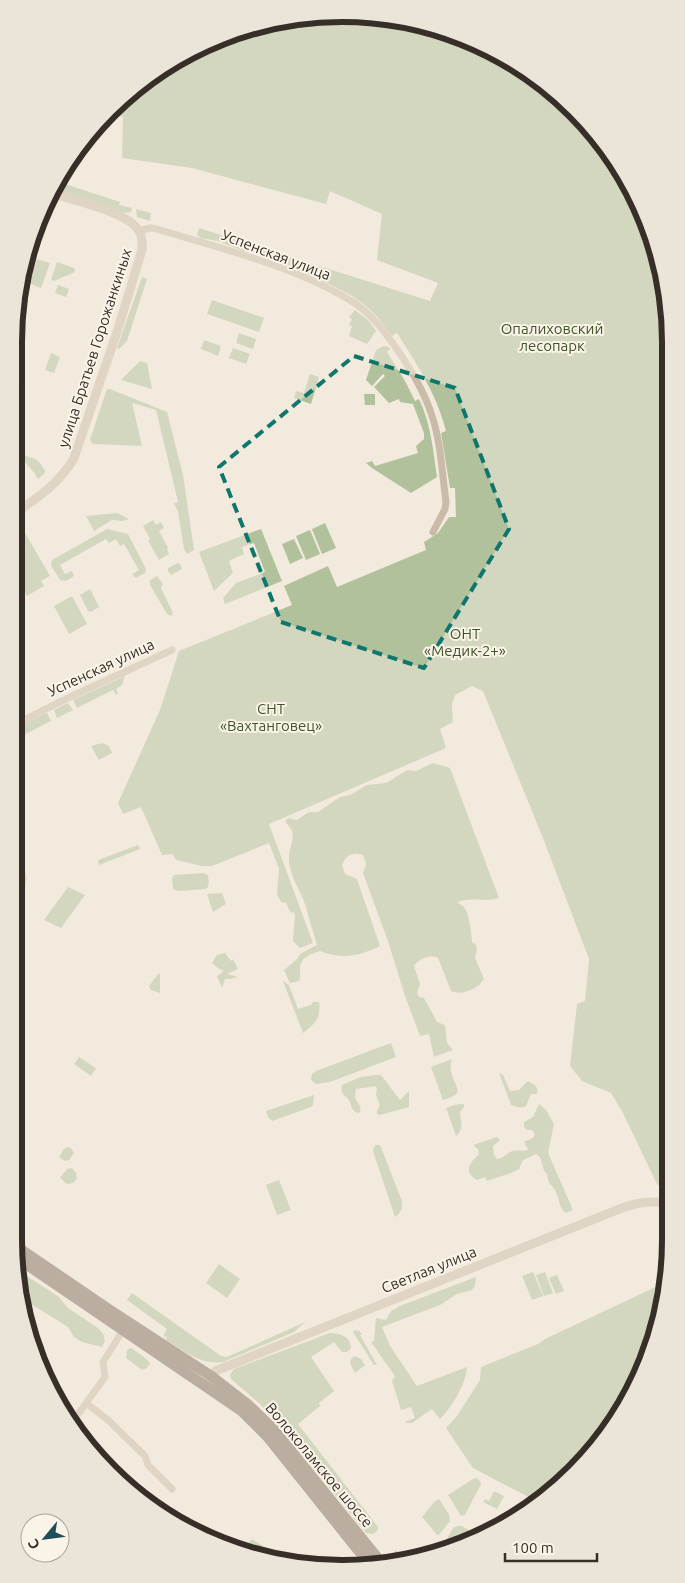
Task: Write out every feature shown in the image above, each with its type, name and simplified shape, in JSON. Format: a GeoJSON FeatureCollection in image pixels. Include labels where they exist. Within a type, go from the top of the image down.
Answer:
{"type":"FeatureCollection","features":[{"type":"Feature","properties":{"kind":"main road"},"geometry":{"type":"LineString","coordinates":[[23,1251],[126,1326]]}},
{"type":"Feature","properties":{"kind":"main road"},"geometry":{"type":"LineString","coordinates":[[23,1261],[126,1326]]}},
{"type":"Feature","properties":{"kind":"main road","name":"Волоколамское шоссе"},"geometry":{"type":"LineString","coordinates":[[126,1326],[208,1380],[241,1398],[265,1420],[378,1559]]}},
{"type":"Feature","properties":{"kind":"main road","name":"Волоколамское шоссе"},"geometry":{"type":"LineString","coordinates":[[208,1380],[259,1427],[366,1560]]}},
{"type":"Feature","properties":{"kind":"street","name":"улица Братьев Горожанкиных"},"geometry":{"type":"LineString","coordinates":[[22,508],[56,483],[74,458],[111,350],[142,250],[139,231],[121,215],[59,195]]}},
{"type":"Feature","properties":{"kind":"street","name":"Успенская улица"},"geometry":{"type":"LineString","coordinates":[[139,231],[150,228],[157,229],[291,272],[354,303],[371,318],[404,361],[427,402],[433,418],[437,433],[446,502],[446,509],[433,532]]}},
{"type":"Feature","properties":{"kind":"street","name":"Успенская улица"},"geometry":{"type":"LineString","coordinates":[[22,721],[172,650]]}},
{"type":"Feature","properties":{"kind":"street","name":"Светлая улица"},"geometry":{"type":"LineString","coordinates":[[208,1380],[215,1371],[624,1207],[636,1203],[653,1201],[662,1202]]}},
{"type":"Feature","properties":{"kind":"street"},"geometry":{"type":"LineString","coordinates":[[76,1417],[105,1377],[102,1362],[126,1326]]}},
{"type":"Feature","properties":{"kind":"street"},"geometry":{"type":"LineString","coordinates":[[86,1403],[108,1420],[145,1456],[148,1465],[172,1489]]}},
{"type":"Feature","properties":{"kind":"street"},"geometry":{"type":"LineString","coordinates":[[357,1548],[361,1560]]}},
{"type":"Feature","properties":{"kind":"highlighted area"},"geometry":{"type":"Polygon","coordinates":[[[354,356],[455,388],[509,529],[424,668],[281,622],[219,467],[354,356]]]}},
{"type":"Feature","properties":{"kind":"green space","name":"Опалиховский лесопарк"},"geometry":{"type":"Polygon","coordinates":[[[342,22],[384,25],[445,39],[484,56],[520,76],[569,116],[596,148],[620,182],[638,220],[652,260],[662,322],[662,1188],[657,1184],[622,1111],[611,1093],[582,1081],[570,1066],[577,1004],[585,1001],[589,959],[543,838],[483,691],[472,686],[455,695],[452,704],[453,722],[440,729],[446,748],[269,824],[313,943],[300,948],[293,941],[295,915],[293,912],[291,913],[286,903],[281,902],[277,894],[279,869],[269,843],[212,866],[202,866],[176,860],[173,854],[162,855],[141,807],[123,814],[118,803],[160,710],[179,651],[292,605],[284,586],[328,566],[337,587],[426,550],[424,542],[438,533],[449,517],[456,517],[455,488],[450,488],[441,433],[446,431],[442,418],[426,380],[397,333],[392,336],[367,307],[350,295],[286,263],[279,262],[258,252],[243,251],[218,241],[201,238],[197,235],[199,228],[430,301],[438,283],[377,260],[382,214],[330,191],[326,204],[192,168],[122,158],[123,117],[116,116],[165,76],[201,56],[240,39],[301,25],[342,22]]]}},
{"type":"Feature","properties":{"kind":"green space"},"geometry":{"type":"Polygon","coordinates":[[[64,184],[120,202],[119,205],[132,208],[131,212],[124,213],[60,193],[64,184]]]}},
{"type":"Feature","properties":{"kind":"green space"},"geometry":{"type":"Polygon","coordinates":[[[136,209],[151,213],[150,221],[137,217],[136,209]]]}},
{"type":"Feature","properties":{"kind":"green space"},"geometry":{"type":"Polygon","coordinates":[[[37,259],[50,263],[41,288],[29,283],[37,259]]]}},
{"type":"Feature","properties":{"kind":"green space"},"geometry":{"type":"Polygon","coordinates":[[[57,262],[74,268],[75,272],[54,281],[51,280],[57,262]]]}},
{"type":"Feature","properties":{"kind":"green space"},"geometry":{"type":"Polygon","coordinates":[[[142,277],[147,279],[127,341],[119,349],[117,348],[142,277]]]}},
{"type":"Feature","properties":{"kind":"green space"},"geometry":{"type":"Polygon","coordinates":[[[58,285],[69,289],[66,297],[55,293],[58,285]]]}},
{"type":"Feature","properties":{"kind":"green space"},"geometry":{"type":"Polygon","coordinates":[[[212,300],[264,318],[259,332],[207,314],[212,300]]]}},
{"type":"Feature","properties":{"kind":"green space"},"geometry":{"type":"Polygon","coordinates":[[[355,310],[369,321],[376,331],[367,344],[349,336],[352,326],[349,325],[352,319],[349,317],[355,310]]]}},
{"type":"Feature","properties":{"kind":"green space"},"geometry":{"type":"Polygon","coordinates":[[[239,333],[256,339],[253,349],[236,343],[239,333]]]}},
{"type":"Feature","properties":{"kind":"green space"},"geometry":{"type":"Polygon","coordinates":[[[204,340],[221,346],[218,356],[201,349],[204,340]]]}},
{"type":"Feature","properties":{"kind":"green space"},"geometry":{"type":"Polygon","coordinates":[[[383,346],[389,347],[390,349],[387,352],[415,401],[419,399],[431,437],[437,477],[411,493],[366,463],[372,461],[375,466],[418,453],[416,446],[424,439],[424,433],[413,404],[400,402],[399,399],[389,403],[374,387],[385,376],[383,374],[372,386],[366,380],[376,350],[383,346]]]}},
{"type":"Feature","properties":{"kind":"green space"},"geometry":{"type":"Polygon","coordinates":[[[233,348],[250,354],[246,364],[229,358],[233,348]]]}},
{"type":"Feature","properties":{"kind":"green space"},"geometry":{"type":"Polygon","coordinates":[[[51,353],[60,357],[54,373],[45,370],[51,353]]]}},
{"type":"Feature","properties":{"kind":"green space"},"geometry":{"type":"Polygon","coordinates":[[[140,361],[147,363],[152,389],[121,380],[140,361]]]}},
{"type":"Feature","properties":{"kind":"green space"},"geometry":{"type":"Polygon","coordinates":[[[310,374],[319,377],[311,404],[294,398],[296,391],[304,393],[310,374]]]}},
{"type":"Feature","properties":{"kind":"green space"},"geometry":{"type":"Polygon","coordinates":[[[107,389],[167,412],[183,475],[194,550],[187,554],[184,549],[178,512],[174,503],[178,502],[156,410],[132,403],[142,446],[93,444],[90,440],[107,389]]]}},
{"type":"Feature","properties":{"kind":"green space"},"geometry":{"type":"Polygon","coordinates":[[[364,394],[375,394],[375,405],[365,405],[364,394]]]}},
{"type":"Feature","properties":{"kind":"green space"},"geometry":{"type":"Polygon","coordinates":[[[25,456],[37,460],[45,471],[38,479],[23,458],[25,456]]]}},
{"type":"Feature","properties":{"kind":"green space"},"geometry":{"type":"Polygon","coordinates":[[[117,513],[129,519],[123,521],[112,520],[94,531],[86,516],[117,513]]]}},
{"type":"Feature","properties":{"kind":"green space"},"geometry":{"type":"Polygon","coordinates":[[[153,520],[156,525],[161,522],[164,528],[159,531],[169,554],[159,560],[143,526],[153,520]]]}},
{"type":"Feature","properties":{"kind":"green space"},"geometry":{"type":"Polygon","coordinates":[[[325,523],[336,548],[322,554],[312,529],[325,523]]]}},
{"type":"Feature","properties":{"kind":"green space"},"geometry":{"type":"Polygon","coordinates":[[[22,528],[50,576],[41,581],[44,586],[27,596],[24,591],[22,592],[22,528]]]}},
{"type":"Feature","properties":{"kind":"green space"},"geometry":{"type":"Polygon","coordinates":[[[107,529],[128,534],[146,569],[145,573],[136,578],[132,574],[139,570],[124,544],[120,546],[116,539],[109,543],[106,539],[60,565],[65,574],[72,571],[74,576],[66,581],[60,580],[51,565],[52,560],[107,529]]]}},
{"type":"Feature","properties":{"kind":"green space"},"geometry":{"type":"Polygon","coordinates":[[[261,529],[282,581],[225,604],[223,598],[236,583],[265,572],[254,543],[242,547],[244,554],[229,561],[233,573],[214,591],[199,552],[261,529]]]}},
{"type":"Feature","properties":{"kind":"green space"},"geometry":{"type":"Polygon","coordinates":[[[310,530],[320,554],[306,560],[296,536],[310,530]]]}},
{"type":"Feature","properties":{"kind":"green space"},"geometry":{"type":"Polygon","coordinates":[[[294,539],[303,558],[290,564],[282,544],[294,539]]]}},
{"type":"Feature","properties":{"kind":"green space"},"geometry":{"type":"Polygon","coordinates":[[[178,563],[182,569],[171,575],[168,568],[178,563]]]}},
{"type":"Feature","properties":{"kind":"green space"},"geometry":{"type":"Polygon","coordinates":[[[157,576],[163,584],[161,588],[173,613],[171,616],[167,614],[150,585],[150,580],[157,576]]]}},
{"type":"Feature","properties":{"kind":"green space"},"geometry":{"type":"Polygon","coordinates":[[[90,589],[99,607],[91,612],[88,611],[80,595],[90,589]]]}},
{"type":"Feature","properties":{"kind":"green space"},"geometry":{"type":"Polygon","coordinates":[[[72,596],[87,624],[69,634],[54,606],[72,596]]]}},
{"type":"Feature","properties":{"kind":"green space"},"geometry":{"type":"Polygon","coordinates":[[[125,676],[122,685],[116,689],[118,693],[116,695],[113,690],[77,708],[73,700],[125,676]]]}},
{"type":"Feature","properties":{"kind":"green space"},"geometry":{"type":"Polygon","coordinates":[[[68,703],[73,710],[57,718],[54,710],[68,703]]]}},
{"type":"Feature","properties":{"kind":"green space"},"geometry":{"type":"Polygon","coordinates":[[[47,713],[51,721],[22,736],[22,724],[47,713]]]}},
{"type":"Feature","properties":{"kind":"green space"},"geometry":{"type":"Polygon","coordinates":[[[102,743],[109,746],[112,753],[99,760],[91,746],[102,743]]]}},
{"type":"Feature","properties":{"kind":"green space"},"geometry":{"type":"Polygon","coordinates":[[[433,763],[450,768],[499,898],[457,902],[466,910],[472,942],[476,945],[477,949],[475,958],[484,979],[478,986],[460,993],[451,991],[438,958],[435,957],[425,958],[414,966],[420,984],[417,993],[419,997],[424,998],[437,1022],[445,1025],[447,1043],[453,1050],[434,1057],[429,1034],[420,1036],[405,996],[388,941],[363,873],[366,864],[363,855],[350,855],[342,865],[345,874],[357,879],[380,946],[351,956],[328,954],[320,951],[313,953],[304,959],[300,965],[299,981],[290,983],[284,970],[300,954],[317,945],[305,904],[290,869],[289,857],[293,834],[285,822],[288,818],[297,820],[309,812],[318,812],[340,797],[350,795],[367,785],[386,783],[407,770],[416,771],[433,763]]]}},
{"type":"Feature","properties":{"kind":"green space"},"geometry":{"type":"Polygon","coordinates":[[[138,845],[140,849],[99,865],[98,860],[138,845]]]}},
{"type":"Feature","properties":{"kind":"green space"},"geometry":{"type":"Polygon","coordinates":[[[207,874],[208,878],[209,884],[206,889],[179,891],[173,889],[172,879],[174,875],[207,874]]]}},
{"type":"Feature","properties":{"kind":"green space"},"geometry":{"type":"Polygon","coordinates":[[[68,887],[85,895],[61,928],[44,920],[68,887]]]}},
{"type":"Feature","properties":{"kind":"green space"},"geometry":{"type":"Polygon","coordinates":[[[222,893],[226,904],[213,912],[207,894],[222,893]]]}},
{"type":"Feature","properties":{"kind":"green space"},"geometry":{"type":"Polygon","coordinates":[[[225,953],[231,961],[233,959],[238,969],[227,974],[238,977],[225,979],[222,988],[217,976],[223,970],[212,963],[217,955],[225,953]]]}},
{"type":"Feature","properties":{"kind":"green space"},"geometry":{"type":"Polygon","coordinates":[[[159,973],[160,993],[151,990],[149,986],[159,973]]]}},
{"type":"Feature","properties":{"kind":"green space"},"geometry":{"type":"Polygon","coordinates":[[[283,981],[289,985],[298,1009],[311,1005],[313,1002],[319,1002],[317,1020],[303,1033],[283,981]]]}},
{"type":"Feature","properties":{"kind":"green space"},"geometry":{"type":"Polygon","coordinates":[[[391,1043],[396,1057],[330,1082],[316,1084],[311,1080],[312,1074],[316,1071],[391,1043]]]}},
{"type":"Feature","properties":{"kind":"green space"},"geometry":{"type":"Polygon","coordinates":[[[79,1057],[96,1068],[91,1076],[74,1064],[79,1057]]]}},
{"type":"Feature","properties":{"kind":"green space"},"geometry":{"type":"Polygon","coordinates":[[[452,1059],[451,1069],[457,1092],[455,1095],[443,1100],[431,1067],[452,1059]]]}},
{"type":"Feature","properties":{"kind":"green space"},"geometry":{"type":"Polygon","coordinates":[[[499,1073],[503,1075],[510,1091],[519,1090],[528,1081],[536,1087],[537,1094],[531,1094],[524,1107],[511,1105],[499,1073]]]}},
{"type":"Feature","properties":{"kind":"green space"},"geometry":{"type":"Polygon","coordinates":[[[381,1075],[400,1100],[409,1091],[409,1107],[380,1115],[377,1114],[380,1105],[376,1095],[376,1086],[356,1089],[355,1098],[360,1110],[357,1113],[342,1092],[342,1085],[361,1077],[381,1075]]]}},
{"type":"Feature","properties":{"kind":"green space"},"geometry":{"type":"Polygon","coordinates":[[[314,1095],[311,1107],[272,1121],[268,1117],[266,1111],[314,1095]]]}},
{"type":"Feature","properties":{"kind":"green space"},"geometry":{"type":"Polygon","coordinates":[[[464,1104],[460,1112],[461,1127],[456,1136],[446,1108],[464,1104]]]}},
{"type":"Feature","properties":{"kind":"green space"},"geometry":{"type":"Polygon","coordinates":[[[539,1104],[546,1110],[554,1124],[548,1153],[573,1210],[566,1213],[544,1171],[540,1157],[536,1154],[523,1160],[519,1169],[487,1181],[485,1177],[477,1180],[472,1177],[469,1170],[471,1163],[479,1154],[478,1149],[473,1145],[497,1137],[500,1140],[493,1146],[494,1155],[497,1159],[513,1151],[528,1150],[524,1142],[533,1138],[535,1134],[532,1130],[527,1130],[524,1127],[524,1122],[533,1117],[539,1104]]]}},
{"type":"Feature","properties":{"kind":"green space"},"geometry":{"type":"Polygon","coordinates":[[[375,1145],[380,1145],[402,1201],[401,1210],[395,1217],[374,1154],[375,1145]]]}},
{"type":"Feature","properties":{"kind":"green space"},"geometry":{"type":"Polygon","coordinates":[[[67,1147],[71,1148],[74,1153],[69,1160],[65,1161],[59,1157],[67,1147]]]}},
{"type":"Feature","properties":{"kind":"green space"},"geometry":{"type":"Polygon","coordinates":[[[72,1168],[77,1178],[73,1183],[67,1184],[60,1178],[67,1169],[72,1168]]]}},
{"type":"Feature","properties":{"kind":"green space"},"geometry":{"type":"Polygon","coordinates":[[[279,1180],[291,1210],[277,1215],[266,1185],[279,1180]]]}},
{"type":"Feature","properties":{"kind":"green space"},"geometry":{"type":"Polygon","coordinates":[[[219,1264],[240,1279],[227,1298],[206,1283],[219,1264]]]}},
{"type":"Feature","properties":{"kind":"green space"},"geometry":{"type":"Polygon","coordinates":[[[533,1272],[543,1296],[532,1300],[522,1276],[533,1272]]]}},
{"type":"Feature","properties":{"kind":"green space"},"geometry":{"type":"Polygon","coordinates":[[[545,1272],[553,1293],[544,1296],[536,1275],[545,1272]]]}},
{"type":"Feature","properties":{"kind":"green space"},"geometry":{"type":"Polygon","coordinates":[[[24,1274],[59,1297],[68,1308],[98,1328],[103,1334],[105,1341],[102,1347],[82,1342],[74,1337],[68,1327],[29,1303],[24,1274]]]}},
{"type":"Feature","properties":{"kind":"green space"},"geometry":{"type":"Polygon","coordinates":[[[557,1275],[564,1291],[556,1294],[549,1278],[557,1275]]]}},
{"type":"Feature","properties":{"kind":"green space"},"geometry":{"type":"Polygon","coordinates":[[[476,1277],[475,1286],[472,1290],[457,1294],[440,1305],[382,1327],[390,1346],[417,1386],[467,1367],[458,1395],[440,1419],[432,1409],[412,1423],[407,1423],[405,1422],[415,1418],[411,1407],[401,1410],[392,1381],[395,1376],[371,1342],[374,1341],[376,1318],[386,1320],[391,1311],[400,1306],[476,1277]]]}},
{"type":"Feature","properties":{"kind":"green space"},"geometry":{"type":"Polygon","coordinates":[[[659,1285],[646,1343],[620,1400],[609,1418],[569,1467],[531,1498],[473,1468],[446,1428],[457,1416],[480,1380],[481,1367],[538,1344],[659,1285]]]}},
{"type":"Feature","properties":{"kind":"green space"},"geometry":{"type":"Polygon","coordinates":[[[132,1293],[221,1356],[227,1357],[305,1322],[294,1332],[223,1362],[207,1361],[193,1356],[166,1340],[167,1336],[163,1337],[167,1329],[127,1300],[132,1293]]]}},
{"type":"Feature","properties":{"kind":"green space"},"geometry":{"type":"Polygon","coordinates":[[[355,1330],[362,1334],[360,1335],[377,1365],[374,1365],[353,1332],[355,1330]]]}},
{"type":"Feature","properties":{"kind":"green space"},"geometry":{"type":"Polygon","coordinates":[[[330,1333],[347,1338],[351,1348],[347,1352],[342,1352],[334,1342],[311,1357],[334,1391],[319,1403],[320,1406],[298,1424],[378,1527],[377,1531],[373,1534],[366,1533],[273,1418],[231,1379],[230,1375],[234,1369],[330,1333]]]}},
{"type":"Feature","properties":{"kind":"green space"},"geometry":{"type":"Polygon","coordinates":[[[131,1348],[150,1363],[147,1368],[142,1370],[126,1358],[127,1350],[131,1348]]]}},
{"type":"Feature","properties":{"kind":"green space"},"geometry":{"type":"Polygon","coordinates":[[[355,1356],[361,1359],[365,1365],[355,1373],[350,1363],[351,1359],[355,1356]]]}},
{"type":"Feature","properties":{"kind":"green space"},"geometry":{"type":"Polygon","coordinates":[[[477,1478],[481,1484],[465,1515],[461,1516],[448,1495],[477,1478]]]}},
{"type":"Feature","properties":{"kind":"green space"},"geometry":{"type":"Polygon","coordinates":[[[494,1491],[504,1496],[497,1509],[483,1502],[485,1499],[489,1501],[494,1491]]]}},
{"type":"Feature","properties":{"kind":"green space"},"geometry":{"type":"Polygon","coordinates":[[[439,1499],[449,1514],[450,1521],[438,1536],[422,1517],[434,1502],[439,1499]]]}},
{"type":"Feature","properties":{"kind":"green space"},"geometry":{"type":"Polygon","coordinates":[[[462,1526],[473,1532],[444,1544],[453,1528],[462,1526]]]}},
{"type":"Feature","properties":{"kind":"green space"},"geometry":{"type":"Polygon","coordinates":[[[252,1539],[263,1546],[260,1550],[247,1545],[252,1539]]]}},
{"type":"Feature","properties":{"kind":"green space"},"geometry":{"type":"Polygon","coordinates":[[[265,1547],[274,1552],[273,1553],[262,1550],[265,1547]]]}},
{"type":"Feature","properties":{"kind":"green space"},"geometry":{"type":"Polygon","coordinates":[[[396,1550],[400,1555],[392,1557],[396,1550]]]}},
{"type":"Feature","properties":{"kind":"park label","name":"ОНТ «Медик-2+»"},"geometry":{"type":"Point","coordinates":[465,642]}},
{"type":"Feature","properties":{"kind":"park label","name":"СНТ «Вахтанговец»"},"geometry":{"type":"Point","coordinates":[271,718]}}]}
